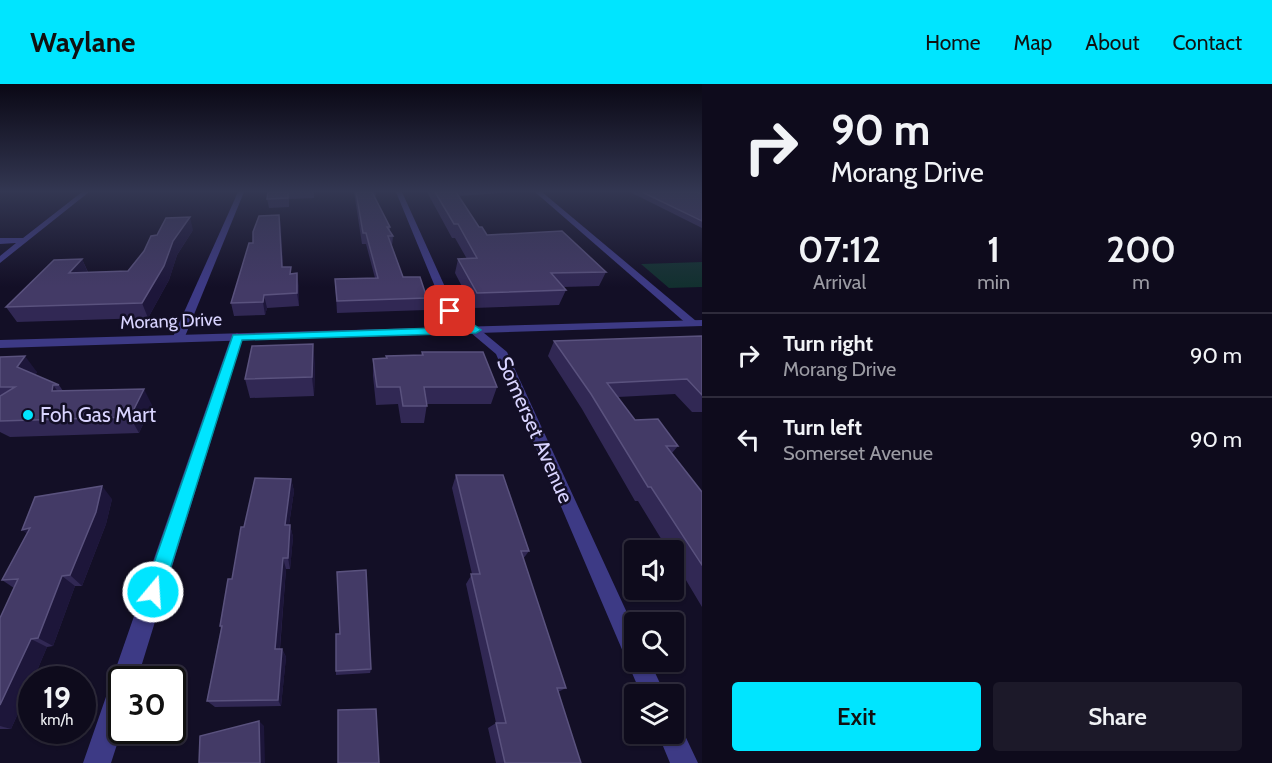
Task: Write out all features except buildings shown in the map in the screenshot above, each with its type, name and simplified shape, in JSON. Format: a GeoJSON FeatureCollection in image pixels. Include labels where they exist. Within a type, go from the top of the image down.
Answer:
{"type":"FeatureCollection","features":[{"type":"Feature","properties":{"kind":"street"},"geometry":{"type":"LineString","coordinates":[[0,260],[46,224]]}},
{"type":"Feature","properties":{"kind":"street"},"geometry":{"type":"LineString","coordinates":[[178,339],[227,224]]}},
{"type":"Feature","properties":{"kind":"street","name":"Somerset Avenue"},"geometry":{"type":"LineString","coordinates":[[413,224],[450,311],[501,352],[624,630]]}},
{"type":"Feature","properties":{"kind":"street"},"geometry":{"type":"LineString","coordinates":[[576,224],[697,323]]}},
{"type":"Feature","properties":{"kind":"street"},"geometry":{"type":"LineString","coordinates":[[0,241],[25,240]]}},
{"type":"Feature","properties":{"kind":"street","name":"Morang Drive"},"geometry":{"type":"LineString","coordinates":[[0,344],[697,323]]}},
{"type":"Feature","properties":{"kind":"street"},"geometry":{"type":"LineString","coordinates":[[130,666],[237,337]]}},
{"type":"Feature","properties":{"kind":"street"},"geometry":{"type":"LineString","coordinates":[[97,763],[108,730]]}},
{"type":"Feature","properties":{"kind":"street"},"geometry":{"type":"LineString","coordinates":[[675,744],[684,763]]}},
{"type":"Feature","properties":{"kind":"green space"},"geometry":{"type":"Polygon","coordinates":[[[702,262],[702,287],[669,288],[641,264],[702,262]]]}},
{"type":"Feature","properties":{"kind":"place","name":"Foh Gas Mart"},"geometry":{"type":"Point","coordinates":[28,415]}},
{"type":"Feature","properties":{"kind":"route"},"geometry":{"type":"LineString","coordinates":[[153,592],[237,337],[476,330],[450,311]]}}]}
